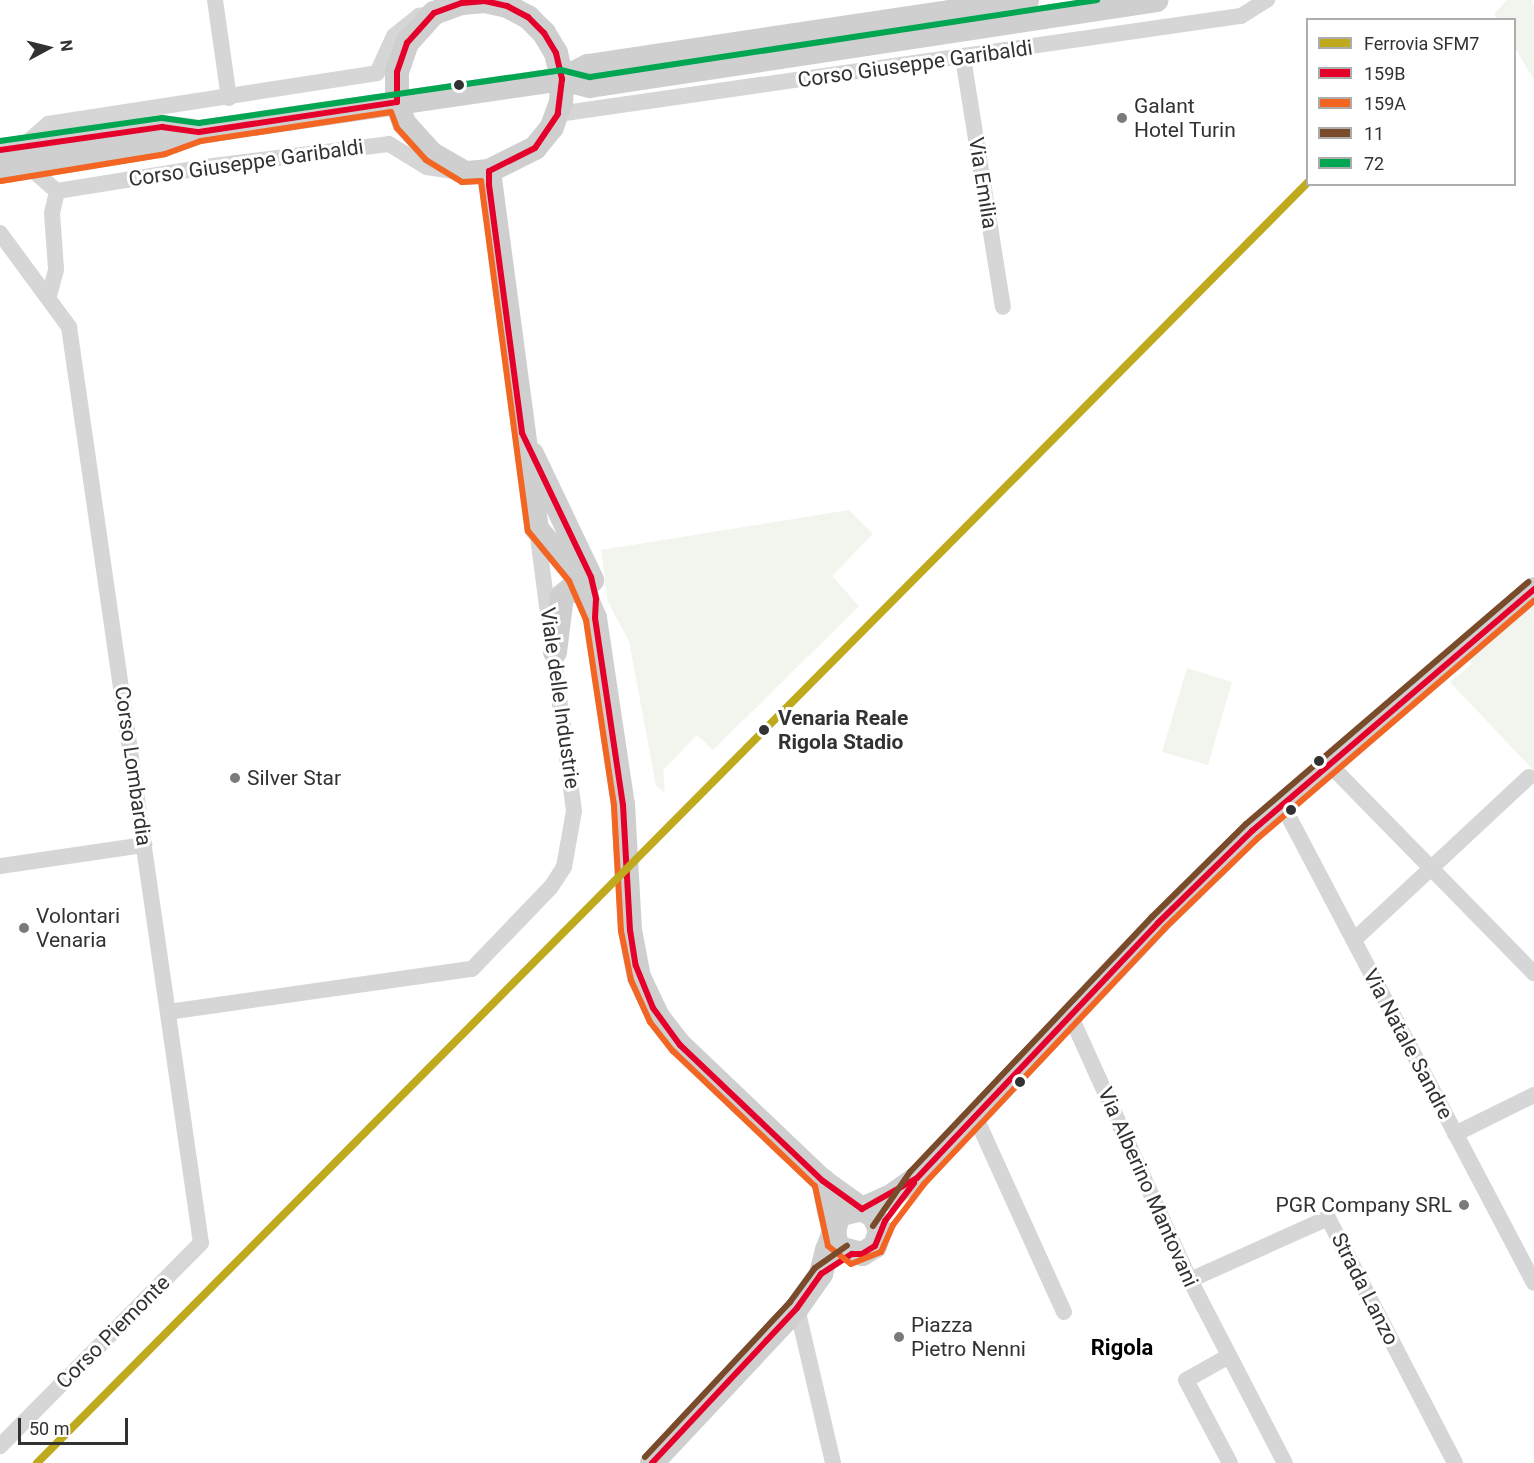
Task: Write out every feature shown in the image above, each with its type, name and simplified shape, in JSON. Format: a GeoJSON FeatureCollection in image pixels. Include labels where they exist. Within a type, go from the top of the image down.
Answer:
{"type":"FeatureCollection","features":[{"type":"Feature","properties":{"kind":"street"},"geometry":{"type":"LineString","coordinates":[[215,0],[229,98]]}},
{"type":"Feature","properties":{"kind":"street","name":"Corso Giuseppe Garibaldi"},"geometry":{"type":"LineString","coordinates":[[0,172],[17,155],[162,127],[199,132],[562,79],[588,66],[1026,0]]}},
{"type":"Feature","properties":{"kind":"street","name":"Corso Giuseppe Garibaldi"},"geometry":{"type":"LineString","coordinates":[[562,79],[590,86],[1157,0]]}},
{"type":"Feature","properties":{"kind":"street","name":"Corso Giuseppe Garibaldi"},"geometry":{"type":"LineString","coordinates":[[558,114],[963,58],[1241,16],[1268,0]]}},
{"type":"Feature","properties":{"kind":"street"},"geometry":{"type":"LineString","coordinates":[[50,296],[56,269],[52,213],[57,191],[17,155],[48,124],[229,98],[377,73],[394,36],[418,16],[434,13],[461,2],[484,1],[507,6],[528,17],[544,33],[556,53],[562,79],[558,114],[535,148],[477,172],[419,144],[404,123],[397,102],[397,72],[407,43],[434,13]]}},
{"type":"Feature","properties":{"kind":"street","name":"Via Emilia"},"geometry":{"type":"LineString","coordinates":[[963,58],[1003,307]]}},
{"type":"Feature","properties":{"kind":"street","name":"Corso Giuseppe Garibaldi"},"geometry":{"type":"LineString","coordinates":[[57,191],[371,144],[389,144],[441,172],[477,172]]}},
{"type":"Feature","properties":{"kind":"street","name":"Viale delle Industrie"},"geometry":{"type":"LineString","coordinates":[[168,1012],[472,969],[551,886],[564,867],[574,811],[555,652],[522,433],[477,172]]}},
{"type":"Feature","properties":{"kind":"street","name":"Corso Lombardia"},"geometry":{"type":"LineString","coordinates":[[1,236],[50,296],[69,327],[201,1243]]}},
{"type":"Feature","properties":{"kind":"street","name":"Viale delle Industrie"},"geometry":{"type":"LineString","coordinates":[[522,433],[591,577],[623,806],[630,930],[636,966],[647,995],[665,1026],[726,1089],[823,1181],[862,1209]]}},
{"type":"Feature","properties":{"kind":"street","name":"Viale delle Industrie"},"geometry":{"type":"LineString","coordinates":[[537,529],[577,576],[595,618]]}},
{"type":"Feature","properties":{"kind":"street"},"geometry":{"type":"LineString","coordinates":[[555,652],[562,596],[571,589],[587,595]]}},
{"type":"Feature","properties":{"kind":"street"},"geometry":{"type":"LineString","coordinates":[[821,1274],[852,1254],[869,1251],[917,1178],[1167,915],[1282,804],[1534,589]]}},
{"type":"Feature","properties":{"kind":"street"},"geometry":{"type":"LineString","coordinates":[[1329,764],[1534,973]]}},
{"type":"Feature","properties":{"kind":"street"},"geometry":{"type":"LineString","coordinates":[[1354,940],[1529,777]]}},
{"type":"Feature","properties":{"kind":"street","name":"Via Natale Sandre"},"geometry":{"type":"LineString","coordinates":[[1282,804],[1534,1283]]}},
{"type":"Feature","properties":{"kind":"street"},"geometry":{"type":"LineString","coordinates":[[0,866],[144,844]]}},
{"type":"Feature","properties":{"kind":"street","name":"Via Alberino Mantovani"},"geometry":{"type":"LineString","coordinates":[[1071,1017],[1190,1280],[1286,1463]]}},
{"type":"Feature","properties":{"kind":"street"},"geometry":{"type":"LineString","coordinates":[[1455,1134],[1534,1095]]}},
{"type":"Feature","properties":{"kind":"street"},"geometry":{"type":"LineString","coordinates":[[976,1118],[1064,1312]]}},
{"type":"Feature","properties":{"kind":"street"},"geometry":{"type":"LineString","coordinates":[[652,1463],[797,1308],[821,1274],[841,1214],[862,1209],[917,1178]]}},
{"type":"Feature","properties":{"kind":"street"},"geometry":{"type":"LineString","coordinates":[[823,1181],[834,1232],[840,1248],[852,1254]]}},
{"type":"Feature","properties":{"kind":"street"},"geometry":{"type":"LineString","coordinates":[[862,1209],[874,1216],[880,1231]]}},
{"type":"Feature","properties":{"kind":"street","name":"Strada Lanzo"},"geometry":{"type":"LineString","coordinates":[[1190,1280],[1328,1218],[1455,1463]]}},
{"type":"Feature","properties":{"kind":"street","name":"Corso Piemonte"},"geometry":{"type":"LineString","coordinates":[[0,1446],[201,1243]]}},
{"type":"Feature","properties":{"kind":"street"},"geometry":{"type":"LineString","coordinates":[[797,1308],[833,1463]]}},
{"type":"Feature","properties":{"kind":"street"},"geometry":{"type":"LineString","coordinates":[[1230,1356],[1186,1380],[1230,1463]]}},
{"type":"Feature","properties":{"kind":"shaded area"},"geometry":{"type":"Polygon","coordinates":[[[1507,0],[1531,0],[1534,6],[1534,80],[1516,50],[1516,18],[1496,18],[1494,14],[1507,0]]]}},
{"type":"Feature","properties":{"kind":"shaded area"},"geometry":{"type":"Polygon","coordinates":[[[849,510],[873,534],[832,576],[859,606],[713,750],[697,735],[663,770],[665,793],[656,786],[629,641],[608,602],[601,550],[849,510]]]}},
{"type":"Feature","properties":{"kind":"shaded area"},"geometry":{"type":"Polygon","coordinates":[[[1534,600],[1534,771],[1450,682],[1472,664],[1468,659],[1534,600]]]}},
{"type":"Feature","properties":{"kind":"shaded area"},"geometry":{"type":"Polygon","coordinates":[[[1187,668],[1232,682],[1208,765],[1162,752],[1187,668]]]}},
{"type":"Feature","properties":{"kind":"rail line","name":"SFM7"},"geometry":{"type":"LineString","coordinates":[[37,1463],[1306,184]]}},
{"type":"Feature","properties":{"kind":"transit line","name":"72"},"geometry":{"type":"LineString","coordinates":[[0,141],[162,118],[199,123],[561,70],[590,77],[1097,0]]}},
{"type":"Feature","properties":{"kind":"transit line","name":"159B"},"geometry":{"type":"LineString","coordinates":[[0,150],[162,127],[199,132],[397,102],[397,72],[407,43],[434,13],[462,3],[485,1],[507,6],[528,17],[544,33],[556,53],[562,79],[558,114],[535,148],[489,171],[489,185],[522,433],[591,577],[596,599],[595,618],[623,805],[630,930],[636,966],[653,1008],[680,1045],[823,1181],[862,1209],[917,1178],[1158,923],[1252,831],[1534,589]]}},
{"type":"Feature","properties":{"kind":"transit line","name":"159A"},"geometry":{"type":"LineString","coordinates":[[1,181],[165,154],[201,141],[391,112],[397,128],[426,160],[462,182],[481,181],[528,531],[569,581],[586,620],[614,806],[621,931],[631,980],[650,1022],[673,1051],[815,1186],[828,1246],[851,1264],[881,1252],[893,1225],[924,1184],[1164,929],[1258,838],[1534,601]]}},
{"type":"Feature","properties":{"kind":"transit line","name":"11"},"geometry":{"type":"LineString","coordinates":[[873,1226],[910,1172],[1152,917],[1246,824],[1528,582]]}},
{"type":"Feature","properties":{"kind":"transit line","name":"159B"},"geometry":{"type":"LineString","coordinates":[[652,1463],[797,1308],[821,1274],[852,1254],[862,1254],[875,1246],[885,1221],[914,1183]]}},
{"type":"Feature","properties":{"kind":"transit line","name":"11"},"geometry":{"type":"LineString","coordinates":[[645,1457],[790,1302],[815,1268],[847,1246]]}},
{"type":"Feature","properties":{"kind":"place","name":"Galant Hotel Turin"},"geometry":{"type":"Point","coordinates":[1122,118]}},
{"type":"Feature","properties":{"kind":"place","name":"Venaria Reale Rigola Stadio"},"geometry":{"type":"Point","coordinates":[764,730]}},
{"type":"Feature","properties":{"kind":"place","name":"Silver Star"},"geometry":{"type":"Point","coordinates":[235,778]}},
{"type":"Feature","properties":{"kind":"place","name":"Volontari Venaria"},"geometry":{"type":"Point","coordinates":[24,928]}},
{"type":"Feature","properties":{"kind":"place","name":"PGR Company SRL"},"geometry":{"type":"Point","coordinates":[1464,1205]}},
{"type":"Feature","properties":{"kind":"place","name":"Piazza Pietro Nenni"},"geometry":{"type":"Point","coordinates":[899,1337]}},
{"type":"Feature","properties":{"kind":"district","name":"Rigola"},"geometry":{"type":"Point","coordinates":[1122,1348]}}]}
